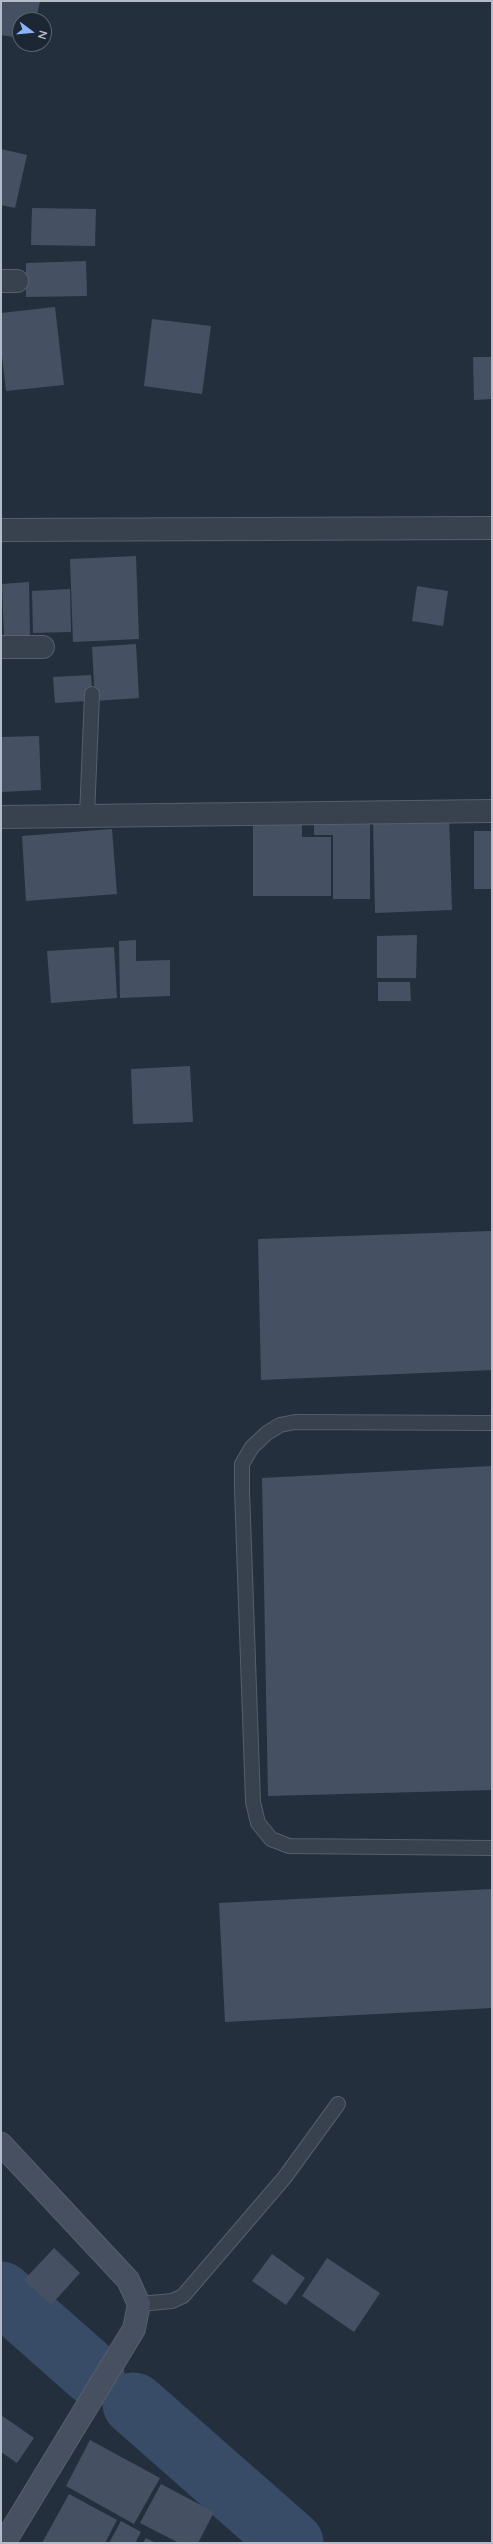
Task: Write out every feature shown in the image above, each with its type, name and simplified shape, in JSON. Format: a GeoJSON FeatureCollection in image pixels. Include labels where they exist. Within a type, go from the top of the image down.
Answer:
{"type":"FeatureCollection","features":[{"type":"Feature","properties":{"kind":"street"},"geometry":{"type":"LineString","coordinates":[[1,530],[492,528]]}},
{"type":"Feature","properties":{"kind":"street"},"geometry":{"type":"LineString","coordinates":[[1,647],[43,647]]}},
{"type":"Feature","properties":{"kind":"street"},"geometry":{"type":"LineString","coordinates":[[1,817],[492,811]]}},
{"type":"Feature","properties":{"kind":"street"},"geometry":{"type":"LineString","coordinates":[[1,2144],[128,2280],[139,2304],[134,2329],[4,2543]]}},
{"type":"Feature","properties":{"kind":"lane"},"geometry":{"type":"LineString","coordinates":[[87,816],[92,694]]}},
{"type":"Feature","properties":{"kind":"lane"},"geometry":{"type":"LineString","coordinates":[[492,1422],[288,1423],[267,1433],[252,1447],[242,1464],[252,1802],[258,1823],[270,1839],[289,1846],[492,1848]]}},
{"type":"Feature","properties":{"kind":"lane"},"geometry":{"type":"LineString","coordinates":[[139,2304],[172,2301],[183,2296],[285,2177],[338,2104]]}},
{"type":"Feature","properties":{"kind":"building"},"geometry":{"type":"Polygon","coordinates":[[[1,1],[40,1],[38,12],[12,12],[12,37],[1,35],[1,1]]]}},
{"type":"Feature","properties":{"kind":"building"},"geometry":{"type":"Polygon","coordinates":[[[1,149],[27,155],[15,208],[1,205],[1,149]]]}},
{"type":"Feature","properties":{"kind":"building"},"geometry":{"type":"Polygon","coordinates":[[[32,208],[96,209],[95,246],[31,245],[32,208]]]}},
{"type":"Feature","properties":{"kind":"building"},"geometry":{"type":"Polygon","coordinates":[[[86,261],[87,296],[26,297],[26,263],[86,261]]]}},
{"type":"Feature","properties":{"kind":"building"},"geometry":{"type":"Polygon","coordinates":[[[55,307],[64,385],[6,391],[1,348],[1,313],[55,307]]]}},
{"type":"Feature","properties":{"kind":"building"},"geometry":{"type":"Polygon","coordinates":[[[152,319],[211,326],[202,394],[144,386],[152,319]]]}},
{"type":"Feature","properties":{"kind":"building"},"geometry":{"type":"Polygon","coordinates":[[[473,357],[492,357],[492,399],[474,400],[473,357]]]}},
{"type":"Feature","properties":{"kind":"building"},"geometry":{"type":"Polygon","coordinates":[[[136,556],[139,639],[73,642],[70,559],[136,556]]]}},
{"type":"Feature","properties":{"kind":"building"},"geometry":{"type":"Polygon","coordinates":[[[29,582],[30,635],[4,636],[2,584],[29,582]]]}},
{"type":"Feature","properties":{"kind":"building"},"geometry":{"type":"Polygon","coordinates":[[[417,586],[448,591],[443,626],[412,621],[417,586]]]}},
{"type":"Feature","properties":{"kind":"building"},"geometry":{"type":"Polygon","coordinates":[[[70,589],[71,632],[33,633],[32,591],[70,589]]]}},
{"type":"Feature","properties":{"kind":"building"},"geometry":{"type":"Polygon","coordinates":[[[136,644],[139,698],[95,701],[92,647],[136,644]]]}},
{"type":"Feature","properties":{"kind":"building"},"geometry":{"type":"Polygon","coordinates":[[[91,675],[92,688],[87,689],[87,701],[55,703],[53,677],[91,675]]]}},
{"type":"Feature","properties":{"kind":"building"},"geometry":{"type":"Polygon","coordinates":[[[39,736],[41,790],[1,792],[1,737],[39,736]]]}},
{"type":"Feature","properties":{"kind":"building"},"geometry":{"type":"Polygon","coordinates":[[[449,815],[452,910],[375,913],[373,817],[449,815]]]}},
{"type":"Feature","properties":{"kind":"building"},"geometry":{"type":"Polygon","coordinates":[[[314,819],[370,819],[370,899],[333,899],[333,835],[314,835],[314,819]]]}},
{"type":"Feature","properties":{"kind":"building"},"geometry":{"type":"Polygon","coordinates":[[[253,824],[302,824],[302,837],[331,837],[331,896],[253,896],[253,824]]]}},
{"type":"Feature","properties":{"kind":"building"},"geometry":{"type":"Polygon","coordinates":[[[112,829],[117,894],[26,901],[22,836],[112,829]]]}},
{"type":"Feature","properties":{"kind":"building"},"geometry":{"type":"Polygon","coordinates":[[[474,831],[492,831],[492,889],[474,889],[474,831]]]}},
{"type":"Feature","properties":{"kind":"building"},"geometry":{"type":"Polygon","coordinates":[[[417,935],[416,978],[377,978],[377,936],[417,935]]]}},
{"type":"Feature","properties":{"kind":"building"},"geometry":{"type":"Polygon","coordinates":[[[136,940],[136,961],[170,960],[170,996],[120,998],[119,941],[136,940]]]}},
{"type":"Feature","properties":{"kind":"building"},"geometry":{"type":"Polygon","coordinates":[[[114,947],[117,998],[51,1003],[47,951],[114,947]]]}},
{"type":"Feature","properties":{"kind":"building"},"geometry":{"type":"Polygon","coordinates":[[[378,982],[410,982],[411,1001],[378,1001],[378,982]]]}},
{"type":"Feature","properties":{"kind":"building"},"geometry":{"type":"Polygon","coordinates":[[[190,1066],[193,1122],[133,1124],[131,1069],[190,1066]]]}},
{"type":"Feature","properties":{"kind":"building"},"geometry":{"type":"Polygon","coordinates":[[[492,1231],[492,1370],[261,1380],[258,1239],[492,1231]]]}},
{"type":"Feature","properties":{"kind":"building"},"geometry":{"type":"Polygon","coordinates":[[[492,1466],[492,1790],[268,1796],[262,1478],[492,1466]]]}},
{"type":"Feature","properties":{"kind":"building"},"geometry":{"type":"Polygon","coordinates":[[[492,1889],[492,2008],[225,2022],[219,1903],[492,1889]]]}},
{"type":"Feature","properties":{"kind":"building"},"geometry":{"type":"Polygon","coordinates":[[[54,2248],[80,2273],[51,2305],[24,2280],[54,2248]]]}},
{"type":"Feature","properties":{"kind":"building"},"geometry":{"type":"Polygon","coordinates":[[[272,2254],[305,2278],[286,2305],[252,2281],[272,2254]]]}},
{"type":"Feature","properties":{"kind":"building"},"geometry":{"type":"Polygon","coordinates":[[[327,2258],[380,2293],[354,2332],[302,2296],[327,2258]]]}},
{"type":"Feature","properties":{"kind":"building"},"geometry":{"type":"Polygon","coordinates":[[[1,2415],[34,2438],[17,2463],[1,2452],[1,2415]]]}},
{"type":"Feature","properties":{"kind":"building"},"geometry":{"type":"Polygon","coordinates":[[[90,2440],[160,2478],[134,2524],[66,2486],[90,2440]]]}},
{"type":"Feature","properties":{"kind":"building"},"geometry":{"type":"Polygon","coordinates":[[[161,2484],[214,2512],[198,2543],[179,2543],[140,2523],[161,2484]]]}},
{"type":"Feature","properties":{"kind":"building"},"geometry":{"type":"Polygon","coordinates":[[[69,2494],[117,2520],[105,2543],[42,2543],[69,2494]]]}},
{"type":"Feature","properties":{"kind":"building"},"geometry":{"type":"Polygon","coordinates":[[[121,2521],[141,2532],[135,2543],[109,2543],[121,2521]]]}},
{"type":"Feature","properties":{"kind":"building"},"geometry":{"type":"Polygon","coordinates":[[[146,2538],[156,2543],[143,2543],[146,2538]]]}},
{"type":"Feature","properties":{"kind":"waterway"},"geometry":{"type":"LineString","coordinates":[[1,2293],[93,2374]]}},
{"type":"Feature","properties":{"kind":"waterway"},"geometry":{"type":"LineString","coordinates":[[134,2404],[292,2543]]}}]}
